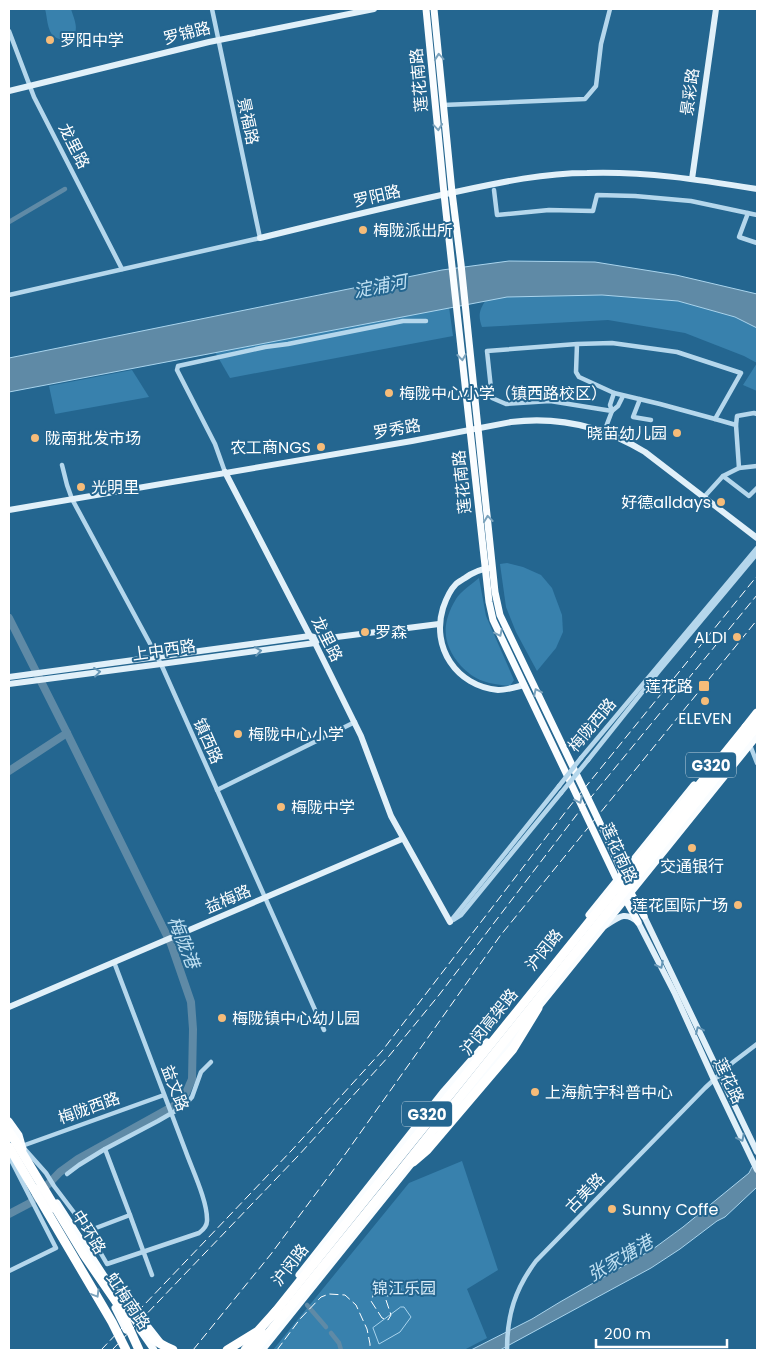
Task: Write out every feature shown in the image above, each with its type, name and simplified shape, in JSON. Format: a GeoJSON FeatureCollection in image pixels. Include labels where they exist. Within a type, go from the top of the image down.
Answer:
{"type":"FeatureCollection","features":[{"type":"Feature","properties":{"kind":"highway","name":"沪闵高架路"},"geometry":{"type":"LineString","coordinates":[[255,1350],[280,1313],[757,713]]}},
{"type":"Feature","properties":{"kind":"highway","name":"沪闵高架路"},"geometry":{"type":"LineString","coordinates":[[245,1350],[280,1313],[397,1175],[757,725]]}},
{"type":"Feature","properties":{"kind":"highway"},"geometry":{"type":"LineString","coordinates":[[397,1175],[427,1150],[513,1050],[538,1008]]}},
{"type":"Feature","properties":{"kind":"highway","name":"中环路"},"geometry":{"type":"LineString","coordinates":[[9,1132],[84,1255],[119,1306],[139,1350]]}},
{"type":"Feature","properties":{"kind":"highway","name":"中环路"},"geometry":{"type":"LineString","coordinates":[[10,1150],[112,1322],[126,1350]]}},
{"type":"Feature","properties":{"kind":"highway"},"geometry":{"type":"LineString","coordinates":[[84,1255],[114,1288],[152,1339],[173,1350]]}},
{"type":"Feature","properties":{"kind":"highway"},"geometry":{"type":"LineString","coordinates":[[228,1350],[258,1331],[280,1313]]}},
{"type":"Feature","properties":{"kind":"highway"},"geometry":{"type":"LineString","coordinates":[[262,1350],[280,1313]]}},
{"type":"Feature","properties":{"kind":"highway"},"geometry":{"type":"LineString","coordinates":[[240,1350],[258,1331]]}},
{"type":"Feature","properties":{"kind":"main road","name":"莲花南路"},"geometry":{"type":"LineString","coordinates":[[426,9],[448,193],[461,264],[466,308],[489,568],[489,602],[493,620],[638,922]]}},
{"type":"Feature","properties":{"kind":"main road","name":"莲花南路"},"geometry":{"type":"LineString","coordinates":[[434,9],[443,105],[452,265],[470,430],[489,568],[500,615],[631,893],[644,916]]}},
{"type":"Feature","properties":{"kind":"main road","name":"沪闵路"},"geometry":{"type":"LineString","coordinates":[[240,1350],[444,1091],[488,1041],[757,707]]}},
{"type":"Feature","properties":{"kind":"main road","name":"沪闵路"},"geometry":{"type":"LineString","coordinates":[[262,1350],[757,736]]}},
{"type":"Feature","properties":{"kind":"main road","name":"沪闵路"},"geometry":{"type":"LineString","coordinates":[[750,745],[757,742]]}},
{"type":"Feature","properties":{"kind":"main road","name":"虹梅南路"},"geometry":{"type":"LineString","coordinates":[[9,1121],[43,1181],[116,1295],[154,1350]]}},
{"type":"Feature","properties":{"kind":"main road","name":"虹梅南路"},"geometry":{"type":"LineString","coordinates":[[9,1132],[22,1146]]}},
{"type":"Feature","properties":{"kind":"main road","name":"虹梅南路"},"geometry":{"type":"LineString","coordinates":[[9,1141],[10,1150],[144,1350]]}},
{"type":"Feature","properties":{"kind":"main road","name":"沪闵路"},"geometry":{"type":"LineString","coordinates":[[251,1350],[302,1286],[316,1282]]}},
{"type":"Feature","properties":{"kind":"main road"},"geometry":{"type":"LineString","coordinates":[[116,1295],[130,1304],[167,1350]]}},
{"type":"Feature","properties":{"kind":"main road"},"geometry":{"type":"LineString","coordinates":[[115,1308],[121,1322],[139,1350]]}},
{"type":"Feature","properties":{"kind":"street","name":"景福路"},"geometry":{"type":"LineString","coordinates":[[212,9],[260,238]]}},
{"type":"Feature","properties":{"kind":"street","name":"罗锦路"},"geometry":{"type":"LineString","coordinates":[[9,91],[218,40],[374,9]]}},
{"type":"Feature","properties":{"kind":"street"},"geometry":{"type":"LineString","coordinates":[[443,105],[585,99],[596,86],[602,44],[610,9]]}},
{"type":"Feature","properties":{"kind":"street","name":"景彩路"},"geometry":{"type":"LineString","coordinates":[[692,179],[716,9]]}},
{"type":"Feature","properties":{"kind":"street","name":"龙里路"},"geometry":{"type":"LineString","coordinates":[[9,31],[29,86],[122,269]]}},
{"type":"Feature","properties":{"kind":"street","name":"罗阳路"},"geometry":{"type":"LineString","coordinates":[[9,295],[448,193],[519,179],[586,172],[620,172],[692,179],[757,189]]}},
{"type":"Feature","properties":{"kind":"street"},"geometry":{"type":"LineString","coordinates":[[494,190],[497,215],[549,210],[593,211],[598,195],[691,201],[757,215]]}},
{"type":"Feature","properties":{"kind":"street"},"geometry":{"type":"LineString","coordinates":[[748,213],[739,236],[757,243]]}},
{"type":"Feature","properties":{"kind":"street","name":"龙里路"},"geometry":{"type":"LineString","coordinates":[[310,636],[225,472],[215,444],[177,370],[178,366],[265,347],[403,322],[426,321]]}},
{"type":"Feature","properties":{"kind":"street"},"geometry":{"type":"LineString","coordinates":[[612,411],[550,401],[506,404],[492,398],[487,351],[612,343],[677,352],[741,373],[714,419]]}},
{"type":"Feature","properties":{"kind":"street"},"geometry":{"type":"LineString","coordinates":[[577,344],[576,372],[579,377],[614,394],[640,399],[736,425]]}},
{"type":"Feature","properties":{"kind":"street"},"geometry":{"type":"LineString","coordinates":[[612,411],[610,405],[614,394]]}},
{"type":"Feature","properties":{"kind":"street"},"geometry":{"type":"LineString","coordinates":[[604,432],[612,411],[618,406],[623,396]]}},
{"type":"Feature","properties":{"kind":"street"},"geometry":{"type":"LineString","coordinates":[[640,399],[633,417],[651,420]]}},
{"type":"Feature","properties":{"kind":"street"},"geometry":{"type":"LineString","coordinates":[[739,468],[737,416],[757,414]]}},
{"type":"Feature","properties":{"kind":"street","name":"罗秀路"},"geometry":{"type":"LineString","coordinates":[[9,510],[518,421],[539,420],[572,423],[628,441],[757,538]]}},
{"type":"Feature","properties":{"kind":"street","name":"镇西路"},"geometry":{"type":"LineString","coordinates":[[62,465],[72,499],[161,664],[324,1030]]}},
{"type":"Feature","properties":{"kind":"street"},"geometry":{"type":"LineString","coordinates":[[704,497],[723,476],[739,468],[757,466]]}},
{"type":"Feature","properties":{"kind":"street"},"geometry":{"type":"LineString","coordinates":[[723,476],[749,496],[757,488]]}},
{"type":"Feature","properties":{"kind":"street"},"geometry":{"type":"LineString","coordinates":[[450,922],[462,916],[659,671],[755,556],[757,549]]}},
{"type":"Feature","properties":{"kind":"street","name":"梅陇西路"},"geometry":{"type":"LineString","coordinates":[[450,922],[581,758],[757,549]]}},
{"type":"Feature","properties":{"kind":"street"},"geometry":{"type":"LineString","coordinates":[[489,568],[471,574],[456,585],[446,598],[439,624],[444,651],[449,662],[456,670],[477,685],[498,690],[524,685]]}},
{"type":"Feature","properties":{"kind":"street","name":"上中西路"},"geometry":{"type":"LineString","coordinates":[[9,677],[161,664],[439,624]]}},
{"type":"Feature","properties":{"kind":"street","name":"上中西路"},"geometry":{"type":"LineString","coordinates":[[9,684],[32,681],[48,675],[310,636],[318,641]]}},
{"type":"Feature","properties":{"kind":"street","name":"龙里路"},"geometry":{"type":"LineString","coordinates":[[318,641],[368,753],[385,804],[402,839],[450,922]]}},
{"type":"Feature","properties":{"kind":"street"},"geometry":{"type":"LineString","coordinates":[[217,790],[355,722]]}},
{"type":"Feature","properties":{"kind":"street"},"geometry":{"type":"LineString","coordinates":[[737,734],[750,745],[757,763]]}},
{"type":"Feature","properties":{"kind":"street","name":"益梅路"},"geometry":{"type":"LineString","coordinates":[[9,1007],[402,839]]}},
{"type":"Feature","properties":{"kind":"street"},"geometry":{"type":"LineString","coordinates":[[604,926],[623,915],[631,916],[638,922]]}},
{"type":"Feature","properties":{"kind":"street","name":"莲花路"},"geometry":{"type":"LineString","coordinates":[[644,916],[757,1152]]}},
{"type":"Feature","properties":{"kind":"street","name":"莲花路"},"geometry":{"type":"LineString","coordinates":[[638,922],[675,994],[757,1170]]}},
{"type":"Feature","properties":{"kind":"street","name":"益文路"},"geometry":{"type":"LineString","coordinates":[[114,962],[201,1193],[207,1219],[206,1225],[199,1233],[143,1251]]}},
{"type":"Feature","properties":{"kind":"street","name":"古美路"},"geometry":{"type":"LineString","coordinates":[[507,1350],[508,1327],[515,1296],[536,1261],[720,1074],[736,1059],[757,1044]]}},
{"type":"Feature","properties":{"kind":"street"},"geometry":{"type":"LineString","coordinates":[[67,1174],[105,1149],[184,1106],[192,1097],[200,1072],[210,1062]]}},
{"type":"Feature","properties":{"kind":"street","name":"梅陇西路"},"geometry":{"type":"LineString","coordinates":[[22,1146],[164,1095]]}},
{"type":"Feature","properties":{"kind":"street"},"geometry":{"type":"LineString","coordinates":[[22,1146],[46,1173],[88,1231],[107,1264],[143,1251]]}},
{"type":"Feature","properties":{"kind":"street"},"geometry":{"type":"LineString","coordinates":[[105,1149],[152,1275]]}},
{"type":"Feature","properties":{"kind":"street"},"geometry":{"type":"LineString","coordinates":[[9,1271],[56,1248],[12,1162],[10,1150]]}},
{"type":"Feature","properties":{"kind":"street"},"geometry":{"type":"LineString","coordinates":[[88,1231],[130,1214]]}},
{"type":"Feature","properties":{"kind":"green space"},"geometry":{"type":"Polygon","coordinates":[[[45,9],[71,9],[76,27],[73,36],[67,39],[59,39],[53,36],[45,9]]]}},
{"type":"Feature","properties":{"kind":"green space"},"geometry":{"type":"Polygon","coordinates":[[[602,295],[678,301],[735,317],[757,328],[757,363],[685,333],[608,320],[482,327],[480,320],[480,313],[486,300],[507,297],[602,295]]]}},
{"type":"Feature","properties":{"kind":"green space"},"geometry":{"type":"Polygon","coordinates":[[[449,307],[453,336],[230,378],[215,352],[449,307]]]}},
{"type":"Feature","properties":{"kind":"green space"},"geometry":{"type":"Polygon","coordinates":[[[757,363],[757,391],[743,385],[757,363]]]}},
{"type":"Feature","properties":{"kind":"green space"},"geometry":{"type":"Polygon","coordinates":[[[132,370],[149,397],[55,414],[49,386],[132,370]]]}},
{"type":"Feature","properties":{"kind":"green space"},"geometry":{"type":"Polygon","coordinates":[[[507,563],[523,567],[541,575],[552,588],[562,615],[563,632],[556,648],[537,671],[516,632],[506,607],[500,564],[507,563]]]}},
{"type":"Feature","properties":{"kind":"green space"},"geometry":{"type":"Polygon","coordinates":[[[479,578],[486,616],[514,680],[510,686],[486,682],[471,675],[455,658],[447,642],[446,625],[451,608],[461,593],[479,578]]]}},
{"type":"Feature","properties":{"kind":"green space","name":"锦江乐园"},"geometry":{"type":"Polygon","coordinates":[[[462,1161],[498,1270],[467,1289],[487,1338],[464,1350],[273,1350],[409,1183],[462,1161]]]}},
{"type":"Feature","properties":{"kind":"water","name":"淀浦河"},"geometry":{"type":"Polygon","coordinates":[[[509,261],[595,262],[676,275],[757,294],[757,328],[735,317],[678,301],[602,295],[507,297],[9,392],[9,358],[442,270],[509,261]]]}},
{"type":"Feature","properties":{"kind":"water"},"geometry":{"type":"Polygon","coordinates":[[[757,1161],[757,1187],[725,1217],[680,1249],[651,1268],[500,1350],[471,1350],[532,1319],[653,1249],[749,1173],[757,1161]]]}},
{"type":"Feature","properties":{"kind":"waterway"},"geometry":{"type":"LineString","coordinates":[[9,222],[65,189]]}},
{"type":"Feature","properties":{"kind":"waterway","name":"梅陇港"},"geometry":{"type":"LineString","coordinates":[[9,618],[171,944],[191,1002],[193,1029],[192,1079],[179,1103],[78,1159],[60,1172],[30,1203],[9,1214]]}},
{"type":"Feature","properties":{"kind":"waterway"},"geometry":{"type":"LineString","coordinates":[[9,771],[67,733]]}},
{"type":"Feature","properties":{"kind":"waterway"},"geometry":{"type":"LineString","coordinates":[[307,1305],[326,1327]]}},
{"type":"Feature","properties":{"kind":"waterway"},"geometry":{"type":"LineString","coordinates":[[401,1307],[404,1307],[411,1317],[400,1332],[379,1344],[373,1328],[401,1307]]}},
{"type":"Feature","properties":{"kind":"waterway"},"geometry":{"type":"LineString","coordinates":[[331,1333],[339,1343],[341,1350]]}},
{"type":"Feature","properties":{"kind":"railway"},"geometry":{"type":"LineString","coordinates":[[101,1350],[292,1150],[382,1051],[570,806],[757,576]]}},
{"type":"Feature","properties":{"kind":"railway"},"geometry":{"type":"LineString","coordinates":[[112,1350],[298,1156],[389,1056],[439,995],[578,813],[757,595]]}},
{"type":"Feature","properties":{"kind":"railway"},"geometry":{"type":"LineString","coordinates":[[193,1350],[271,1254],[346,1153],[500,936],[757,620]]}},
{"type":"Feature","properties":{"kind":"railway"},"geometry":{"type":"LineString","coordinates":[[398,1285],[401,1289],[399,1293],[387,1296],[386,1300],[391,1315],[388,1320],[382,1318],[371,1301],[374,1288],[398,1285]]}},
{"type":"Feature","properties":{"kind":"railway"},"geometry":{"type":"LineString","coordinates":[[277,1350],[300,1319],[321,1297],[329,1294],[345,1295],[356,1305],[367,1329],[370,1350]]}},
{"type":"Feature","properties":{"kind":"place","name":"罗阳中学"},"geometry":{"type":"Point","coordinates":[50,40]}},
{"type":"Feature","properties":{"kind":"place","name":"梅陇派出所"},"geometry":{"type":"Point","coordinates":[363,230]}},
{"type":"Feature","properties":{"kind":"place","name":"梅陇中心小学（镇西路校区）"},"geometry":{"type":"Point","coordinates":[389,393]}},
{"type":"Feature","properties":{"kind":"place","name":"晓苗幼儿园"},"geometry":{"type":"Point","coordinates":[677,433]}},
{"type":"Feature","properties":{"kind":"place","name":"陇南批发市场"},"geometry":{"type":"Point","coordinates":[35,438]}},
{"type":"Feature","properties":{"kind":"place","name":"农工商NGS"},"geometry":{"type":"Point","coordinates":[321,447]}},
{"type":"Feature","properties":{"kind":"place","name":"光明里"},"geometry":{"type":"Point","coordinates":[81,487]}},
{"type":"Feature","properties":{"kind":"place","name":"好德alldays"},"geometry":{"type":"Point","coordinates":[721,502]}},
{"type":"Feature","properties":{"kind":"place","name":"罗森"},"geometry":{"type":"Point","coordinates":[365,632]}},
{"type":"Feature","properties":{"kind":"place","name":"ALDI"},"geometry":{"type":"Point","coordinates":[737,637]}},
{"type":"Feature","properties":{"kind":"place","name":"莲花路"},"geometry":{"type":"Point","coordinates":[704,686]}},
{"type":"Feature","properties":{"kind":"place","name":"ELEVEN"},"geometry":{"type":"Point","coordinates":[705,701]}},
{"type":"Feature","properties":{"kind":"place","name":"梅陇中心小学"},"geometry":{"type":"Point","coordinates":[238,734]}},
{"type":"Feature","properties":{"kind":"place","name":"梅陇中学"},"geometry":{"type":"Point","coordinates":[281,807]}},
{"type":"Feature","properties":{"kind":"place","name":"交通银行"},"geometry":{"type":"Point","coordinates":[692,848]}},
{"type":"Feature","properties":{"kind":"place","name":"莲花国际广场"},"geometry":{"type":"Point","coordinates":[738,905]}},
{"type":"Feature","properties":{"kind":"place","name":"梅陇镇中心幼儿园"},"geometry":{"type":"Point","coordinates":[222,1018]}},
{"type":"Feature","properties":{"kind":"place","name":"上海航宇科普中心"},"geometry":{"type":"Point","coordinates":[535,1092]}},
{"type":"Feature","properties":{"kind":"place","name":"Sunny Coffe"},"geometry":{"type":"Point","coordinates":[612,1209]}},
{"type":"Feature","properties":{"kind":"water label","name":"张家塘港"},"geometry":{"type":"Point","coordinates":[620,1258]}}]}
